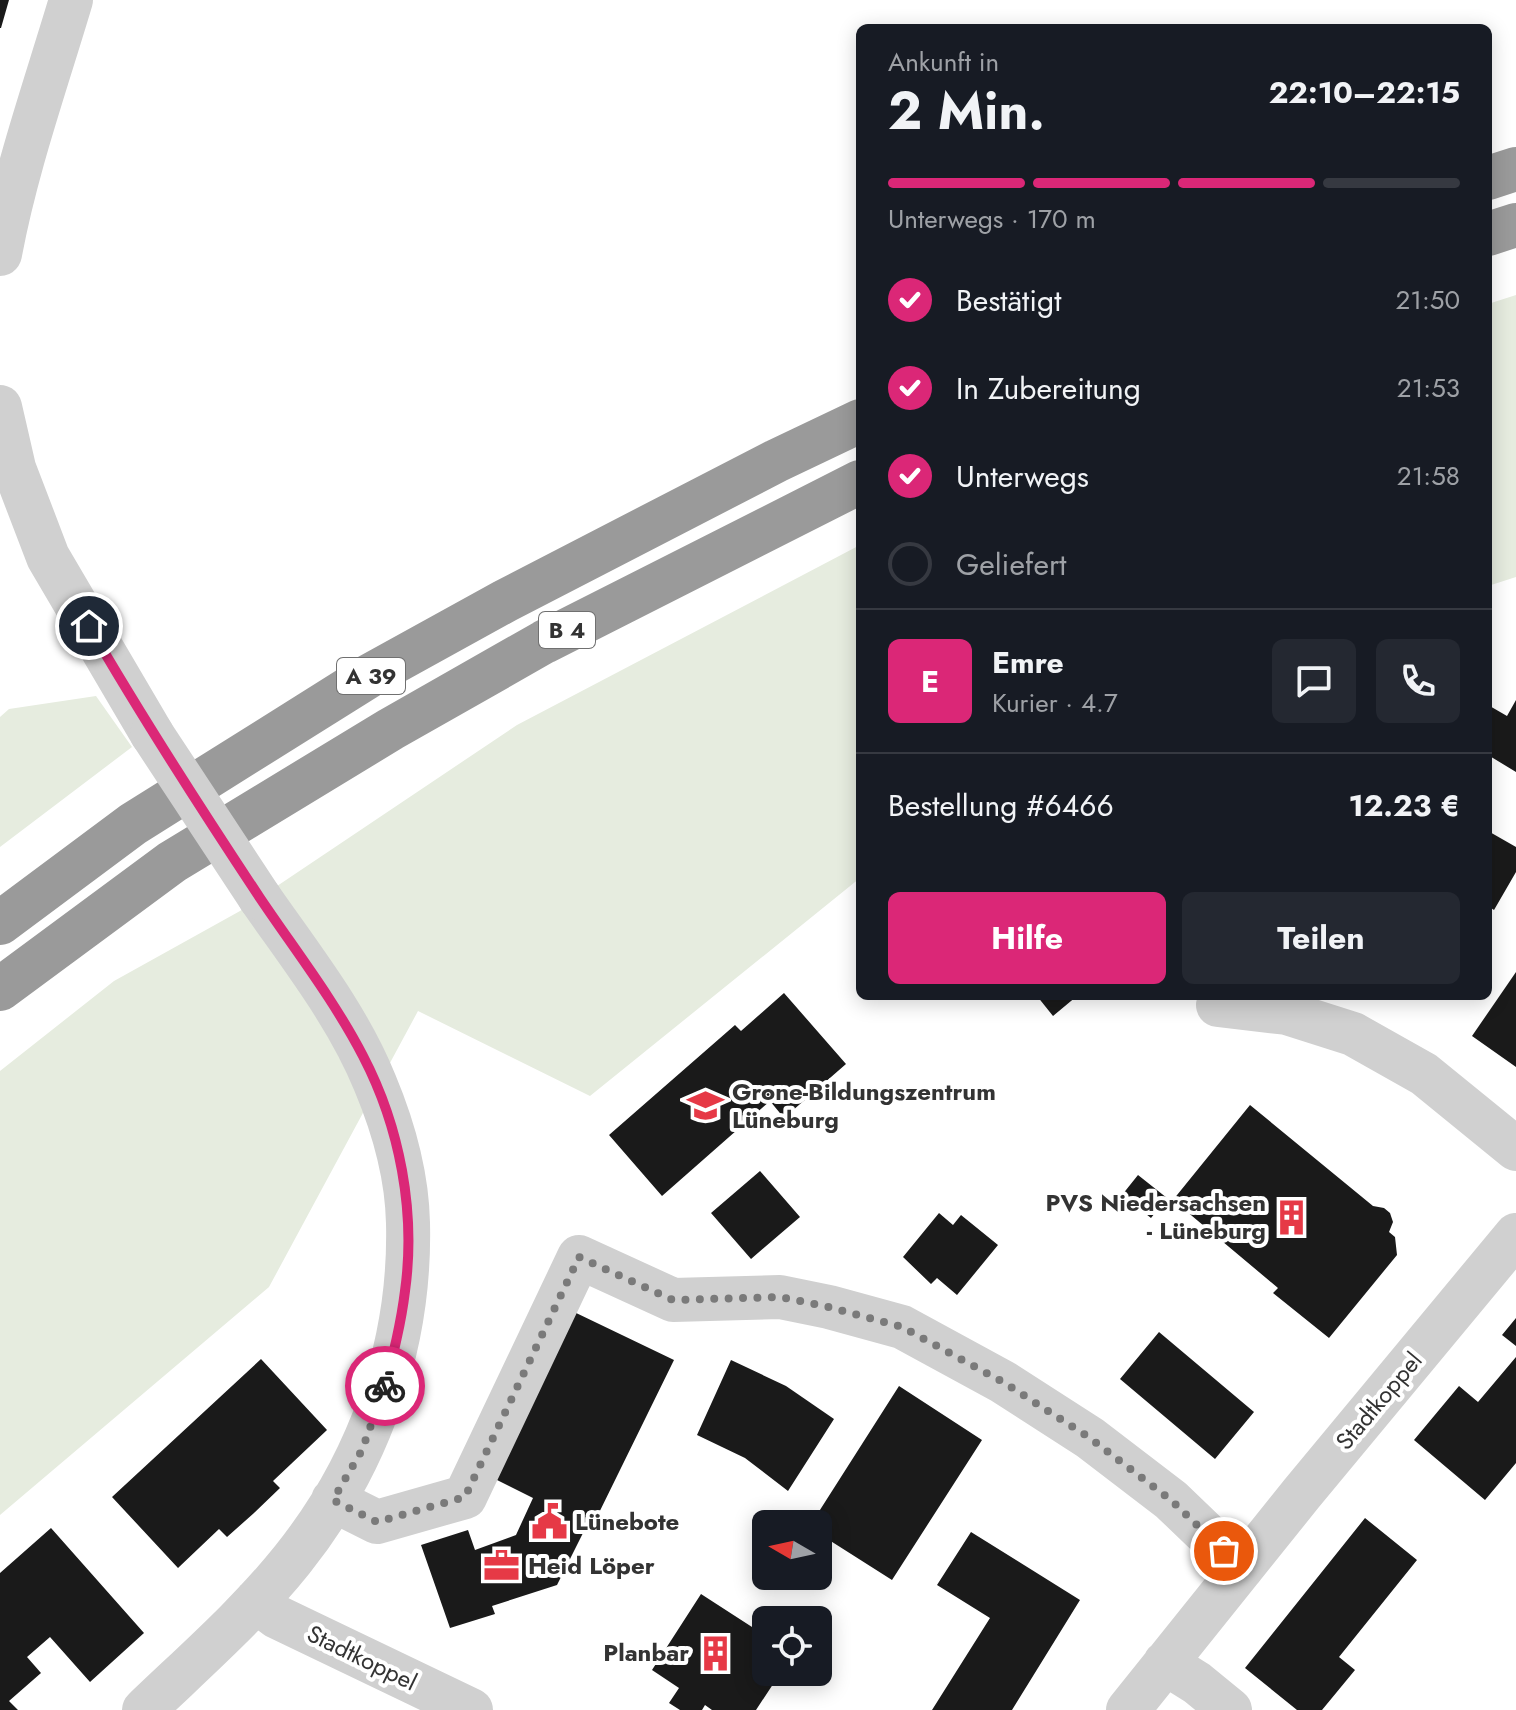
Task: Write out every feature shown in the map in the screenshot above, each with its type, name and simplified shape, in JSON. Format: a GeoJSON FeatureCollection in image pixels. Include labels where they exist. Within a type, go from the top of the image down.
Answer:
{"type":"FeatureCollection","features":[{"type":"Feature","properties":{"kind":"highway"},"geometry":{"type":"LineString","coordinates":[[1492,177],[1516,169]]}},
{"type":"Feature","properties":{"kind":"highway"},"geometry":{"type":"LineString","coordinates":[[1492,233],[1516,225]]}},
{"type":"Feature","properties":{"kind":"highway","name":"B 4"},"geometry":{"type":"LineString","coordinates":[[505,601],[856,423]]}},
{"type":"Feature","properties":{"kind":"highway","name":"B 4"},"geometry":{"type":"LineString","coordinates":[[0,989],[172,862],[391,729],[544,642],[856,484]]}},
{"type":"Feature","properties":{"kind":"highway","name":"A 39"},"geometry":{"type":"LineString","coordinates":[[0,923],[133,824],[369,676],[505,601]]}},
{"type":"Feature","properties":{"kind":"street"},"geometry":{"type":"LineString","coordinates":[[0,254],[20,169],[71,0]]}},
{"type":"Feature","properties":{"kind":"street"},"geometry":{"type":"LineString","coordinates":[[0,407],[14,468],[48,557],[152,734],[343,1021],[363,1056],[390,1122],[403,1175],[408,1222],[406,1289],[382,1399],[362,1450],[293,1559],[256,1601],[144,1710]]}},
{"type":"Feature","properties":{"kind":"street"},"geometry":{"type":"LineString","coordinates":[[1218,1005],[1287,1013],[1353,1034],[1424,1074],[1516,1149]]}},
{"type":"Feature","properties":{"kind":"street","name":"Stadtkoppel"},"geometry":{"type":"LineString","coordinates":[[1128,1710],[1516,1235]]}},
{"type":"Feature","properties":{"kind":"street"},"geometry":{"type":"LineString","coordinates":[[333,1500],[377,1522],[465,1497],[579,1257],[673,1300],[780,1297],[902,1327],[1003,1382],[1090,1438],[1171,1500],[1242,1568]]}},
{"type":"Feature","properties":{"kind":"street","name":"Stadtkoppel"},"geometry":{"type":"LineString","coordinates":[[256,1601],[277,1617],[471,1710]]}},
{"type":"Feature","properties":{"kind":"street"},"geometry":{"type":"LineString","coordinates":[[1165,1663],[1197,1683],[1230,1710]]}},
{"type":"Feature","properties":{"kind":"shaded area"},"geometry":{"type":"Polygon","coordinates":[[[1516,295],[1516,577],[1492,585],[1492,303],[1516,295]]]}},
{"type":"Feature","properties":{"kind":"shaded area"},"geometry":{"type":"Polygon","coordinates":[[[856,547],[856,881],[590,1096],[418,1011],[269,1287],[0,1515],[0,1071],[114,981],[240,911],[517,725],[856,547]]]}},
{"type":"Feature","properties":{"kind":"shaded area"},"geometry":{"type":"Polygon","coordinates":[[[96,696],[132,747],[0,847],[0,717],[9,709],[96,696]]]}},
{"type":"Feature","properties":{"kind":"building"},"geometry":{"type":"Polygon","coordinates":[[[0,0],[9,0],[1,28],[0,28],[0,0]]]}},
{"type":"Feature","properties":{"kind":"building"},"geometry":{"type":"Polygon","coordinates":[[[1516,700],[1516,772],[1492,757],[1492,707],[1507,716],[1516,700]]]}},
{"type":"Feature","properties":{"kind":"building"},"geometry":{"type":"Polygon","coordinates":[[[1492,833],[1516,847],[1516,872],[1494,910],[1492,833]]]}},
{"type":"Feature","properties":{"kind":"building"},"geometry":{"type":"Polygon","coordinates":[[[1516,972],[1516,1067],[1472,1036],[1516,972]]]}},
{"type":"Feature","properties":{"kind":"building"},"geometry":{"type":"Polygon","coordinates":[[[784,993],[846,1064],[784,1118],[770,1101],[662,1196],[609,1135],[735,1025],[741,1031],[784,993]]]}},
{"type":"Feature","properties":{"kind":"building"},"geometry":{"type":"Polygon","coordinates":[[[1040,1000],[1072,1000],[1053,1016],[1040,1000]]]}},
{"type":"Feature","properties":{"kind":"building","name":"PVS Niedersachsen - Lüneburg"},"geometry":{"type":"Polygon","coordinates":[[[1250,1105],[1373,1206],[1390,1213],[1393,1222],[1389,1232],[1395,1237],[1397,1255],[1329,1338],[1273,1293],[1278,1288],[1173,1200],[1250,1105]]]}},
{"type":"Feature","properties":{"kind":"building"},"geometry":{"type":"Polygon","coordinates":[[[760,1171],[800,1217],[751,1259],[711,1213],[760,1171]]]}},
{"type":"Feature","properties":{"kind":"building"},"geometry":{"type":"Polygon","coordinates":[[[1138,1175],[1167,1198],[1151,1218],[1122,1195],[1138,1175]]]}},
{"type":"Feature","properties":{"kind":"building"},"geometry":{"type":"Polygon","coordinates":[[[939,1213],[953,1225],[961,1215],[998,1245],[957,1295],[937,1278],[931,1284],[903,1257],[939,1213]]]}},
{"type":"Feature","properties":{"kind":"building"},"geometry":{"type":"Polygon","coordinates":[[[572,1311],[674,1360],[592,1527],[587,1525],[557,1585],[492,1606],[495,1614],[450,1628],[421,1545],[468,1530],[475,1550],[516,1535],[533,1498],[493,1478],[572,1311]]]}},
{"type":"Feature","properties":{"kind":"building"},"geometry":{"type":"Polygon","coordinates":[[[1516,1318],[1516,1346],[1502,1335],[1516,1318]]]}},
{"type":"Feature","properties":{"kind":"building"},"geometry":{"type":"Polygon","coordinates":[[[1159,1332],[1254,1412],[1215,1459],[1120,1379],[1159,1332]]]}},
{"type":"Feature","properties":{"kind":"building"},"geometry":{"type":"Polygon","coordinates":[[[1516,1357],[1516,1463],[1485,1500],[1414,1440],[1459,1386],[1478,1402],[1516,1357]]]}},
{"type":"Feature","properties":{"kind":"building"},"geometry":{"type":"Polygon","coordinates":[[[261,1359],[327,1430],[273,1481],[280,1488],[254,1513],[227,1537],[219,1529],[178,1568],[112,1497],[261,1359]]]}},
{"type":"Feature","properties":{"kind":"building"},"geometry":{"type":"Polygon","coordinates":[[[731,1360],[786,1386],[834,1419],[788,1491],[745,1458],[697,1435],[731,1360]]]}},
{"type":"Feature","properties":{"kind":"building"},"geometry":{"type":"Polygon","coordinates":[[[899,1386],[982,1440],[892,1580],[832,1542],[832,1510],[820,1510],[899,1386]]]}},
{"type":"Feature","properties":{"kind":"building"},"geometry":{"type":"Polygon","coordinates":[[[1365,1518],[1417,1560],[1339,1657],[1355,1670],[1322,1710],[1297,1710],[1245,1668],[1365,1518]]]}},
{"type":"Feature","properties":{"kind":"building"},"geometry":{"type":"Polygon","coordinates":[[[51,1528],[144,1633],[90,1682],[50,1637],[27,1657],[41,1673],[9,1701],[18,1710],[0,1710],[0,1573],[51,1528]]]}},
{"type":"Feature","properties":{"kind":"building"},"geometry":{"type":"Polygon","coordinates":[[[971,1532],[1080,1600],[1012,1710],[932,1710],[990,1618],[937,1585],[971,1532]]]}},
{"type":"Feature","properties":{"kind":"building","name":"Planbar"},"geometry":{"type":"Polygon","coordinates":[[[701,1594],[752,1627],[752,1686],[772,1686],[756,1710],[712,1710],[705,1705],[702,1710],[680,1710],[669,1703],[679,1688],[652,1670],[701,1594]]]}},
{"type":"Feature","properties":{"kind":"way so far"},"geometry":{"type":"LineString","coordinates":[[385,1386],[362,1450],[333,1500],[377,1522],[465,1497],[579,1257],[673,1300],[780,1297],[902,1327],[1003,1382],[1090,1438],[1171,1500],[1224,1551]]}},
{"type":"Feature","properties":{"kind":"place","name":"Grone-Bildungszentrum Lüneburg"},"geometry":{"type":"Point","coordinates":[706,1106]}},
{"type":"Feature","properties":{"kind":"place","name":"PVS Niedersachsen - Lüneburg"},"geometry":{"type":"Point","coordinates":[1292,1217]}},
{"type":"Feature","properties":{"kind":"place","name":"Lünebote"},"geometry":{"type":"Point","coordinates":[549,1522]}},
{"type":"Feature","properties":{"kind":"place","name":"Heid Löper"},"geometry":{"type":"Point","coordinates":[502,1566]}},
{"type":"Feature","properties":{"kind":"place","name":"Planbar"},"geometry":{"type":"Point","coordinates":[715,1653]}},
{"type":"Feature","properties":{"kind":"route"},"geometry":{"type":"LineString","coordinates":[[89,626],[152,734],[336,1010],[375,1082],[390,1122],[403,1175],[408,1222],[406,1289],[385,1386]]}}]}
